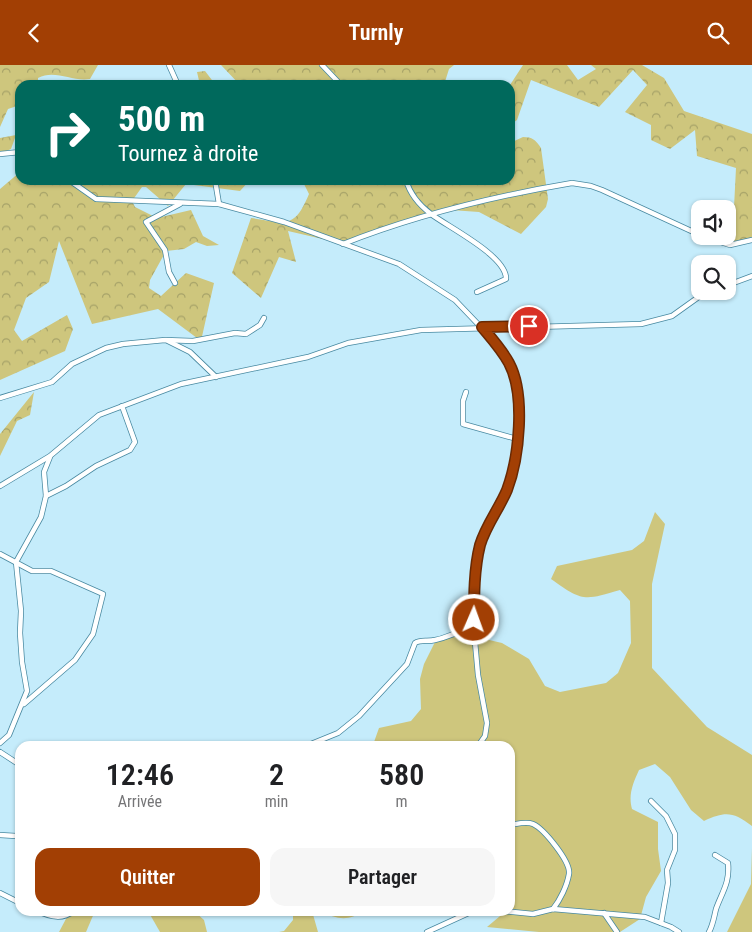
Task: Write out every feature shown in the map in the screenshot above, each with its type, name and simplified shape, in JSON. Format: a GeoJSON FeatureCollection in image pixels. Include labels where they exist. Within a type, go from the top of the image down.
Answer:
{"type":"FeatureCollection","features":[{"type":"Feature","properties":{"kind":"street"},"geometry":{"type":"LineString","coordinates":[[169,65],[176,80]]}},
{"type":"Feature","properties":{"kind":"street"},"geometry":{"type":"LineString","coordinates":[[322,65],[336,80]]}},
{"type":"Feature","properties":{"kind":"street"},"geometry":{"type":"LineString","coordinates":[[0,154],[15,152]]}},
{"type":"Feature","properties":{"kind":"street"},"geometry":{"type":"LineString","coordinates":[[343,243],[431,214],[572,183],[602,190],[691,231]]}},
{"type":"Feature","properties":{"kind":"street"},"geometry":{"type":"LineString","coordinates":[[76,185],[96,199],[219,205],[284,222],[399,264],[435,285],[455,300],[497,344],[514,375],[518,408],[517,439],[507,489],[481,542],[478,554],[474,631],[478,675],[487,723],[485,736],[482,741]]}},
{"type":"Feature","properties":{"kind":"street"},"geometry":{"type":"LineString","coordinates":[[215,185],[219,205]]}},
{"type":"Feature","properties":{"kind":"street"},"geometry":{"type":"LineString","coordinates":[[408,185],[415,198],[431,214],[489,253],[505,274],[506,279],[477,292]]}},
{"type":"Feature","properties":{"kind":"street"},"geometry":{"type":"LineString","coordinates":[[175,283],[168,268],[165,250],[146,222],[182,203]]}},
{"type":"Feature","properties":{"kind":"street"},"geometry":{"type":"LineString","coordinates":[[736,244],[752,240]]}},
{"type":"Feature","properties":{"kind":"street"},"geometry":{"type":"LineString","coordinates":[[736,282],[752,276]]}},
{"type":"Feature","properties":{"kind":"street"},"geometry":{"type":"LineString","coordinates":[[0,486],[50,456],[98,415],[181,384],[308,357],[348,343],[382,335],[421,330],[482,327],[529,326],[559,328],[641,324],[672,315],[694,300]]}},
{"type":"Feature","properties":{"kind":"street"},"geometry":{"type":"LineString","coordinates":[[0,398],[52,381],[72,363],[106,348],[124,344],[165,340],[193,341],[250,333],[260,325],[264,318]]}},
{"type":"Feature","properties":{"kind":"street"},"geometry":{"type":"LineString","coordinates":[[165,340],[190,352],[216,377]]}},
{"type":"Feature","properties":{"kind":"street"},"geometry":{"type":"LineString","coordinates":[[466,392],[463,401],[463,424],[517,439]]}},
{"type":"Feature","properties":{"kind":"street"},"geometry":{"type":"LineString","coordinates":[[46,496],[66,486],[96,466],[130,450],[134,442],[122,406]]}},
{"type":"Feature","properties":{"kind":"street"},"geometry":{"type":"LineString","coordinates":[[0,743],[9,735],[27,691],[22,662],[21,611],[16,562],[41,517],[46,496],[44,472],[50,456]]}},
{"type":"Feature","properties":{"kind":"street"},"geometry":{"type":"LineString","coordinates":[[0,555],[32,571],[51,571],[103,595],[93,634],[75,660],[21,706]]}},
{"type":"Feature","properties":{"kind":"street"},"geometry":{"type":"LineString","coordinates":[[318,741],[338,733],[359,716],[407,665],[415,643],[420,640],[436,640],[455,632],[474,631]]}},
{"type":"Feature","properties":{"kind":"street"},"geometry":{"type":"LineString","coordinates":[[0,752],[15,762]]}},
{"type":"Feature","properties":{"kind":"street"},"geometry":{"type":"LineString","coordinates":[[652,801],[666,816],[675,834],[675,850],[667,870],[668,883],[661,923]]}},
{"type":"Feature","properties":{"kind":"street"},"geometry":{"type":"LineString","coordinates":[[515,824],[524,823],[536,825],[567,861],[570,873],[559,901],[553,909]]}},
{"type":"Feature","properties":{"kind":"street"},"geometry":{"type":"LineString","coordinates":[[0,835],[15,835]]}},
{"type":"Feature","properties":{"kind":"street"},"geometry":{"type":"LineString","coordinates":[[709,932],[717,906],[726,889],[728,875],[728,863],[715,855]]}},
{"type":"Feature","properties":{"kind":"street"},"geometry":{"type":"LineString","coordinates":[[0,893],[15,900]]}},
{"type":"Feature","properties":{"kind":"street"},"geometry":{"type":"LineString","coordinates":[[515,912],[533,914],[553,909],[644,917],[679,932]]}},
{"type":"Feature","properties":{"kind":"street"},"geometry":{"type":"LineString","coordinates":[[604,913],[617,932]]}},
{"type":"Feature","properties":{"kind":"street"},"geometry":{"type":"LineString","coordinates":[[51,916],[57,918],[68,916]]}},
{"type":"Feature","properties":{"kind":"street"},"geometry":{"type":"LineString","coordinates":[[427,932],[462,916]]}},
{"type":"Feature","properties":{"kind":"street"},"geometry":{"type":"LineString","coordinates":[[668,932],[671,927]]}},
{"type":"Feature","properties":{"kind":"green space"},"geometry":{"type":"Polygon","coordinates":[[[0,65],[98,65],[90,79],[51,75],[38,78],[38,80],[15,80],[15,107],[8,109],[0,127],[0,65]]]}},
{"type":"Feature","properties":{"kind":"green space"},"geometry":{"type":"Polygon","coordinates":[[[221,65],[454,65],[449,69],[446,80],[235,80],[221,65]]]}},
{"type":"Feature","properties":{"kind":"green space"},"geometry":{"type":"Polygon","coordinates":[[[523,65],[567,65],[578,80],[596,69],[591,65],[642,65],[664,78],[684,111],[752,134],[752,241],[736,242],[736,200],[734,200],[736,168],[697,156],[695,130],[670,149],[651,140],[651,125],[625,112],[647,85],[633,70],[599,107],[531,80],[515,121],[515,80],[513,80],[523,65]]]}},
{"type":"Feature","properties":{"kind":"green space"},"geometry":{"type":"Polygon","coordinates":[[[205,71],[212,80],[199,80],[197,72],[205,71]]]}},
{"type":"Feature","properties":{"kind":"green space"},"geometry":{"type":"Polygon","coordinates":[[[15,135],[11,149],[0,154],[0,138],[15,135]]]}},
{"type":"Feature","properties":{"kind":"green space"},"geometry":{"type":"Polygon","coordinates":[[[523,137],[534,139],[541,148],[548,199],[546,207],[521,234],[479,212],[451,210],[344,244],[288,231],[296,262],[279,257],[261,298],[232,273],[251,218],[281,222],[293,219],[299,214],[309,194],[304,185],[515,185],[515,141],[523,137]]]}},
{"type":"Feature","properties":{"kind":"green space"},"geometry":{"type":"Polygon","coordinates":[[[15,176],[15,185],[185,185],[168,206],[146,187],[142,187],[132,201],[135,207],[157,218],[191,210],[203,236],[219,245],[207,246],[196,242],[184,249],[166,251],[150,280],[149,288],[161,296],[186,273],[214,283],[201,341],[158,309],[92,324],[59,241],[49,282],[26,298],[14,330],[22,341],[67,315],[73,329],[65,351],[0,380],[0,189],[15,176]]]}},
{"type":"Feature","properties":{"kind":"green space"},"geometry":{"type":"Polygon","coordinates":[[[194,185],[245,185],[240,191],[194,185]]]}},
{"type":"Feature","properties":{"kind":"green space"},"geometry":{"type":"Polygon","coordinates":[[[34,392],[30,415],[17,421],[0,456],[0,434],[34,392]]]}},
{"type":"Feature","properties":{"kind":"green space"},"geometry":{"type":"Polygon","coordinates":[[[655,512],[665,524],[652,584],[652,668],[707,727],[752,755],[752,826],[740,818],[724,814],[704,821],[691,810],[670,777],[655,764],[639,770],[631,794],[632,809],[658,822],[658,849],[661,871],[646,897],[640,919],[620,932],[539,932],[487,927],[500,916],[515,916],[515,741],[374,741],[379,728],[411,721],[421,709],[420,679],[424,664],[436,640],[455,632],[502,643],[529,659],[545,686],[560,692],[606,683],[618,673],[631,643],[630,601],[620,590],[598,596],[583,597],[570,592],[551,579],[557,566],[632,550],[644,541],[655,512]]]}},
{"type":"Feature","properties":{"kind":"green space"},"geometry":{"type":"Polygon","coordinates":[[[752,848],[752,932],[727,932],[751,884],[752,848]]]}},
{"type":"Feature","properties":{"kind":"green space"},"geometry":{"type":"Polygon","coordinates":[[[93,916],[86,932],[59,932],[67,917],[93,916]]]}},
{"type":"Feature","properties":{"kind":"green space"},"geometry":{"type":"Polygon","coordinates":[[[151,916],[200,916],[204,920],[207,932],[160,932],[151,916]]]}},
{"type":"Feature","properties":{"kind":"green space"},"geometry":{"type":"Polygon","coordinates":[[[293,916],[313,916],[318,932],[279,932],[284,931],[293,920],[293,916]]]}},
{"type":"Feature","properties":{"kind":"green space"},"geometry":{"type":"Polygon","coordinates":[[[332,916],[354,916],[347,918],[332,916]]]}},
{"type":"Feature","properties":{"kind":"route"},"geometry":{"type":"LineString","coordinates":[[474,620],[478,554],[481,542],[507,489],[519,424],[514,375],[497,344],[482,327],[529,326]]}}]}
